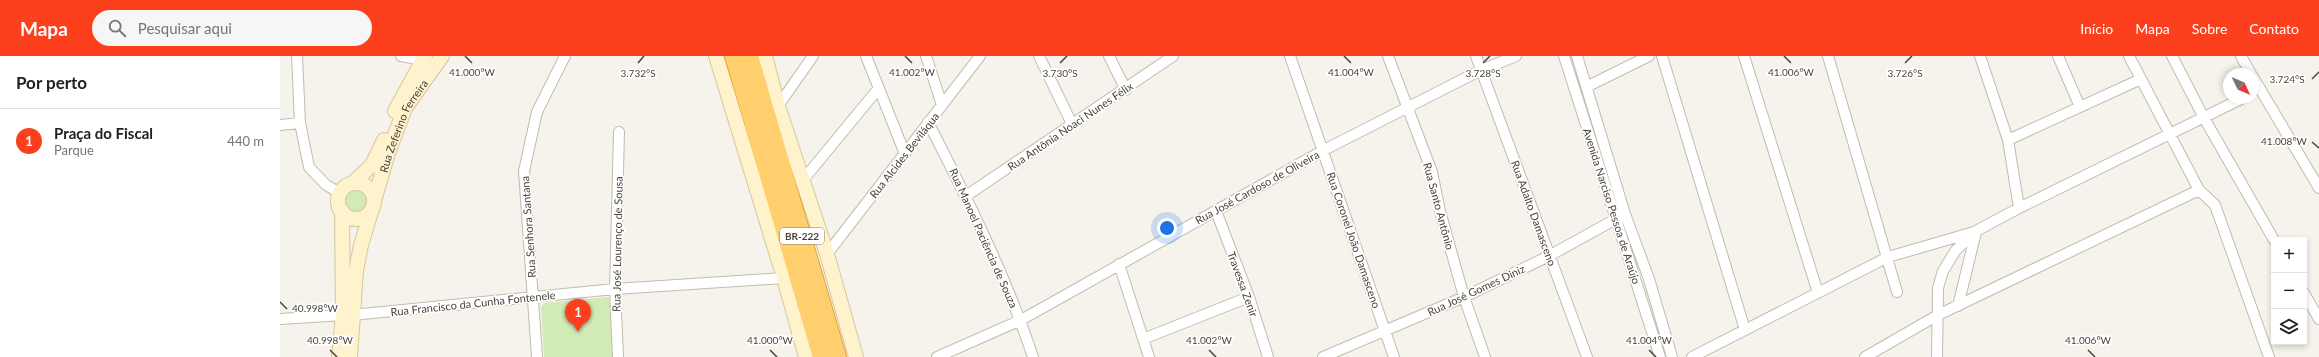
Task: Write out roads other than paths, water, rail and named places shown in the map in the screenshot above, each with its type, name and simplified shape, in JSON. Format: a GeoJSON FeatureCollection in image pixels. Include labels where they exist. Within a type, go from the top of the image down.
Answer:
{"type":"FeatureCollection","features":[{"type":"Feature","properties":{"kind":"highway","name":"BR-222"},"geometry":{"type":"LineString","coordinates":[[734,56],[822,357]]}},
{"type":"Feature","properties":{"kind":"highway","name":"BR-222"},"geometry":{"type":"LineString","coordinates":[[749,56],[773,110],[837,357]]}},
{"type":"Feature","properties":{"kind":"main road","name":"Rua Zeferino Ferreira"},"geometry":{"type":"LineString","coordinates":[[339,357],[361,245],[388,153],[405,108],[442,56]]}},
{"type":"Feature","properties":{"kind":"main road","name":"BR-222"},"geometry":{"type":"LineString","coordinates":[[716,56],[784,278],[806,357]]}},
{"type":"Feature","properties":{"kind":"main road"},"geometry":{"type":"LineString","coordinates":[[765,56],[773,110],[803,180],[827,254],[856,357]]}},
{"type":"Feature","properties":{"kind":"main road","name":"Rua Zeferino Ferreira"},"geometry":{"type":"LineString","coordinates":[[353,183],[372,165],[380,150],[396,106],[424,58]]}},
{"type":"Feature","properties":{"kind":"main road"},"geometry":{"type":"LineString","coordinates":[[353,183],[368,187],[373,205],[364,217],[358,219],[352,218],[342,211],[339,205],[340,194],[343,188],[353,183]]}},
{"type":"Feature","properties":{"kind":"main road","name":"Rua Zeferino Ferreira"},"geometry":{"type":"LineString","coordinates":[[342,211],[350,357]]}},
{"type":"Feature","properties":{"kind":"street"},"geometry":{"type":"LineString","coordinates":[[297,56],[300,123],[309,167],[326,185],[340,194]]}},
{"type":"Feature","properties":{"kind":"street"},"geometry":{"type":"LineString","coordinates":[[401,56],[424,58]]}},
{"type":"Feature","properties":{"kind":"street","name":"Rua Senhora Santana"},"geometry":{"type":"LineString","coordinates":[[537,357],[524,171],[537,112],[565,56]]}},
{"type":"Feature","properties":{"kind":"street"},"geometry":{"type":"LineString","coordinates":[[773,110],[813,56]]}},
{"type":"Feature","properties":{"kind":"street"},"geometry":{"type":"LineString","coordinates":[[866,56],[905,154]]}},
{"type":"Feature","properties":{"kind":"street"},"geometry":{"type":"LineString","coordinates":[[926,56],[942,105]]}},
{"type":"Feature","properties":{"kind":"street","name":"Rua Alcides Beviláqua"},"geometry":{"type":"LineString","coordinates":[[827,254],[980,56]]}},
{"type":"Feature","properties":{"kind":"street"},"geometry":{"type":"LineString","coordinates":[[1039,56],[1072,124]]}},
{"type":"Feature","properties":{"kind":"street"},"geometry":{"type":"LineString","coordinates":[[1109,56],[1126,90]]}},
{"type":"Feature","properties":{"kind":"street","name":"Rua Antônia Noaci Nunes Félix"},"geometry":{"type":"LineString","coordinates":[[966,196],[1072,124],[1126,90],[1172,56]]}},
{"type":"Feature","properties":{"kind":"street","name":"Rua Coronel João Damasceno"},"geometry":{"type":"LineString","coordinates":[[1290,56],[1324,150],[1394,357]]}},
{"type":"Feature","properties":{"kind":"street","name":"Rua Santo Antônio"},"geometry":{"type":"LineString","coordinates":[[1388,56],[1432,172],[1440,211],[1464,297],[1485,357]]}},
{"type":"Feature","properties":{"kind":"street","name":"Rua Adalto Damasceno"},"geometry":{"type":"LineString","coordinates":[[1476,56],[1587,357]]}},
{"type":"Feature","properties":{"kind":"street","name":"Rua José Cardoso de Oliveira"},"geometry":{"type":"LineString","coordinates":[[937,357],[1021,320],[1324,150],[1481,70],[1514,56]]}},
{"type":"Feature","properties":{"kind":"street","name":"Avenida Narciso Pessoa de Araújo"},"geometry":{"type":"LineString","coordinates":[[1564,56],[1621,216],[1649,279],[1672,357]]}},
{"type":"Feature","properties":{"kind":"street","name":"Avenida Narciso Pessoa de Araújo"},"geometry":{"type":"LineString","coordinates":[[1577,56],[1660,357]]}},
{"type":"Feature","properties":{"kind":"street"},"geometry":{"type":"LineString","coordinates":[[1586,87],[1649,56]]}},
{"type":"Feature","properties":{"kind":"street"},"geometry":{"type":"LineString","coordinates":[[1662,56],[1745,330]]}},
{"type":"Feature","properties":{"kind":"street"},"geometry":{"type":"LineString","coordinates":[[1744,56],[1818,293]]}},
{"type":"Feature","properties":{"kind":"street"},"geometry":{"type":"LineString","coordinates":[[1828,56],[1897,292]]}},
{"type":"Feature","properties":{"kind":"street"},"geometry":{"type":"LineString","coordinates":[[1980,56],[2008,140],[2018,208]]}},
{"type":"Feature","properties":{"kind":"street"},"geometry":{"type":"LineString","coordinates":[[2058,56],[2080,107]]}},
{"type":"Feature","properties":{"kind":"street"},"geometry":{"type":"LineString","coordinates":[[2130,56],[2199,190],[2215,205],[2269,357]]}},
{"type":"Feature","properties":{"kind":"street"},"geometry":{"type":"LineString","coordinates":[[2172,56],[2204,118],[2272,237]]}},
{"type":"Feature","properties":{"kind":"street"},"geometry":{"type":"LineString","coordinates":[[2241,56],[2248,68]]}},
{"type":"Feature","properties":{"kind":"street"},"geometry":{"type":"LineString","coordinates":[[2008,140],[2141,79]]}},
{"type":"Feature","properties":{"kind":"street"},"geometry":{"type":"LineString","coordinates":[[803,180],[878,89]]}},
{"type":"Feature","properties":{"kind":"street"},"geometry":{"type":"LineString","coordinates":[[2259,96],[2319,188]]}},
{"type":"Feature","properties":{"kind":"street"},"geometry":{"type":"LineString","coordinates":[[1692,357],[1888,257],[1976,231],[2018,208],[2231,104]]}},
{"type":"Feature","properties":{"kind":"street","name":"Rua Manoel Paciência de Souza"},"geometry":{"type":"LineString","coordinates":[[928,122],[966,196],[1021,320],[1033,357]]}},
{"type":"Feature","properties":{"kind":"street"},"geometry":{"type":"LineString","coordinates":[[280,125],[300,123]]}},
{"type":"Feature","properties":{"kind":"street","name":"Rua José Lourenço de Sousa"},"geometry":{"type":"LineString","coordinates":[[618,357],[615,288],[619,132]]}},
{"type":"Feature","properties":{"kind":"street"},"geometry":{"type":"LineString","coordinates":[[1865,357],[1938,315],[2046,265],[2199,190]]}},
{"type":"Feature","properties":{"kind":"street","name":"Travessa Zenir"},"geometry":{"type":"LineString","coordinates":[[1216,211],[1248,297],[1268,357]]}},
{"type":"Feature","properties":{"kind":"street","name":"Rua José Gomes Diniz"},"geometry":{"type":"LineString","coordinates":[[1323,357],[1464,297],[1549,256],[1621,216]]}},
{"type":"Feature","properties":{"kind":"street"},"geometry":{"type":"LineString","coordinates":[[1958,306],[1976,231]]}},
{"type":"Feature","properties":{"kind":"street"},"geometry":{"type":"LineString","coordinates":[[1937,357],[1938,288],[1943,272],[1956,250],[1976,231]]}},
{"type":"Feature","properties":{"kind":"street"},"geometry":{"type":"LineString","coordinates":[[1119,264],[1149,357]]}},
{"type":"Feature","properties":{"kind":"street","name":"Rua Francisco da Cunha Fontenele"},"geometry":{"type":"LineString","coordinates":[[280,319],[348,315],[615,288],[784,278]]}},
{"type":"Feature","properties":{"kind":"street"},"geometry":{"type":"LineString","coordinates":[[1143,339],[1248,297]]}},
{"type":"Feature","properties":{"kind":"street"},"geometry":{"type":"LineString","coordinates":[[2307,298],[2319,319]]}},
{"type":"Feature","properties":{"kind":"place","name":"Praça do Fiscal"},"geometry":{"type":"Point","coordinates":[578,332]}}]}
